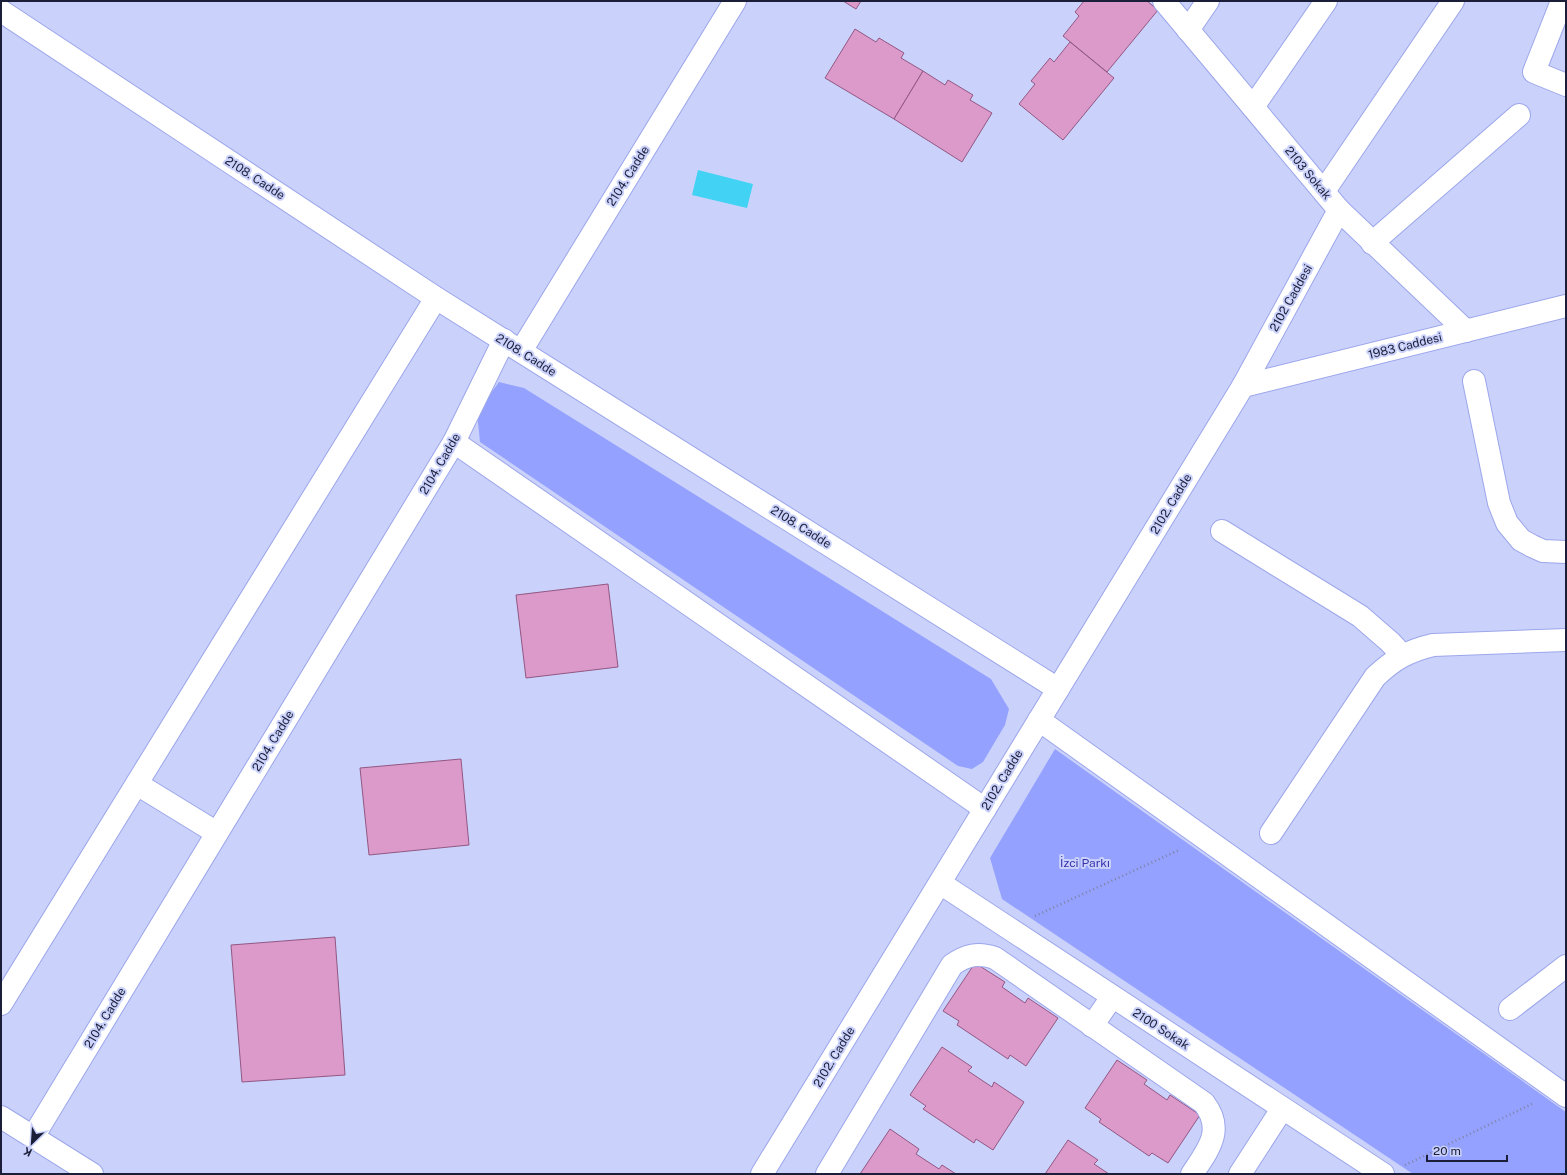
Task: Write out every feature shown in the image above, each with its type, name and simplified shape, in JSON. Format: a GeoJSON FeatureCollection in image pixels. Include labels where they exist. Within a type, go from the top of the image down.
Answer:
{"type":"FeatureCollection","features":[{"type":"Feature","properties":{"kind":"street","name":"2104. Cadde"},"geometry":{"type":"LineString","coordinates":[[33,1137],[512,346],[735,1]]}},
{"type":"Feature","properties":{"kind":"street","name":"2103 Sokak"},"geometry":{"type":"LineString","coordinates":[[1164,1],[1339,210],[1466,331]]}},
{"type":"Feature","properties":{"kind":"street"},"geometry":{"type":"LineString","coordinates":[[1188,30],[1208,1]]}},
{"type":"Feature","properties":{"kind":"street"},"geometry":{"type":"LineString","coordinates":[[1253,107],[1326,1]]}},
{"type":"Feature","properties":{"kind":"street"},"geometry":{"type":"LineString","coordinates":[[1324,191],[1453,1]]}},
{"type":"Feature","properties":{"kind":"street"},"geometry":{"type":"LineString","coordinates":[[1562,1],[1534,72],[1566,85]]}},
{"type":"Feature","properties":{"kind":"street","name":"2108. Cadde"},"geometry":{"type":"LineString","coordinates":[[1,11],[436,298],[1058,689]]}},
{"type":"Feature","properties":{"kind":"street"},"geometry":{"type":"LineString","coordinates":[[1372,243],[1519,115]]}},
{"type":"Feature","properties":{"kind":"street","name":"2102 Caddesi"},"geometry":{"type":"LineString","coordinates":[[1243,386],[1339,210]]}},
{"type":"Feature","properties":{"kind":"street"},"geometry":{"type":"LineString","coordinates":[[1,1004],[436,298]]}},
{"type":"Feature","properties":{"kind":"street","name":"1983 Caddesi"},"geometry":{"type":"LineString","coordinates":[[1243,386],[1566,306]]}},
{"type":"Feature","properties":{"kind":"street"},"geometry":{"type":"LineString","coordinates":[[1474,382],[1499,503],[1507,523],[1522,540],[1532,546],[1543,550],[1566,552]]}},
{"type":"Feature","properties":{"kind":"street","name":"2102. Cadde"},"geometry":{"type":"LineString","coordinates":[[762,1174],[1243,386]]}},
{"type":"Feature","properties":{"kind":"street"},"geometry":{"type":"LineString","coordinates":[[454,442],[984,809]]}},
{"type":"Feature","properties":{"kind":"street"},"geometry":{"type":"LineString","coordinates":[[1222,531],[1360,616],[1386,638],[1402,655]]}},
{"type":"Feature","properties":{"kind":"street"},"geometry":{"type":"LineString","coordinates":[[1271,833],[1375,677],[1387,665],[1402,655],[1417,648],[1433,645],[1566,640]]}},
{"type":"Feature","properties":{"kind":"street"},"geometry":{"type":"LineString","coordinates":[[1039,720],[1563,1093]]}},
{"type":"Feature","properties":{"kind":"street"},"geometry":{"type":"LineString","coordinates":[[137,784],[217,833]]}},
{"type":"Feature","properties":{"kind":"street","name":"2100 Sokak"},"geometry":{"type":"LineString","coordinates":[[940,883],[1282,1109],[1391,1171]]}},
{"type":"Feature","properties":{"kind":"street"},"geometry":{"type":"LineString","coordinates":[[827,1174],[952,966],[959,960],[976,954],[995,958],[1204,1103],[1209,1109],[1214,1124],[1214,1136],[1210,1147],[1192,1174]]}},
{"type":"Feature","properties":{"kind":"street"},"geometry":{"type":"LineString","coordinates":[[1510,1009],[1566,966]]}},
{"type":"Feature","properties":{"kind":"street"},"geometry":{"type":"LineString","coordinates":[[1092,1026],[1112,997]]}},
{"type":"Feature","properties":{"kind":"street"},"geometry":{"type":"LineString","coordinates":[[1240,1174],[1282,1109]]}},
{"type":"Feature","properties":{"kind":"street"},"geometry":{"type":"LineString","coordinates":[[1,1117],[92,1174]]}},
{"type":"Feature","properties":{"kind":"path"},"geometry":{"type":"LineString","coordinates":[[1008,928],[1205,838]]}},
{"type":"Feature","properties":{"kind":"path"},"geometry":{"type":"LineString","coordinates":[[1391,1171],[1563,1093]]}},
{"type":"Feature","properties":{"kind":"green space"},"geometry":{"type":"Polygon","coordinates":[[[499,382],[524,388],[991,679],[1009,709],[1005,725],[983,762],[972,769],[958,766],[480,442],[477,412],[499,382]]]}},
{"type":"Feature","properties":{"kind":"green space","name":"İzci Parkı"},"geometry":{"type":"Polygon","coordinates":[[[1055,749],[1566,1112],[1566,1174],[1413,1174],[1002,899],[990,858],[1055,749]]]}},
{"type":"Feature","properties":{"kind":"shaded area"},"geometry":{"type":"Polygon","coordinates":[[[698,170],[753,184],[747,208],[692,195],[698,170]]]}},
{"type":"Feature","properties":{"kind":"building"},"geometry":{"type":"Polygon","coordinates":[[[843,1],[861,1],[856,9],[843,1]]]}},
{"type":"Feature","properties":{"kind":"building"},"geometry":{"type":"Polygon","coordinates":[[[1084,1],[1147,1],[1158,10],[1107,72],[1063,36],[1079,16],[1075,12],[1084,1]]]}},
{"type":"Feature","properties":{"kind":"building"},"geometry":{"type":"Polygon","coordinates":[[[855,29],[876,42],[879,38],[904,53],[901,58],[923,71],[894,119],[825,78],[855,29]]]}},
{"type":"Feature","properties":{"kind":"building"},"geometry":{"type":"Polygon","coordinates":[[[1070,42],[1114,78],[1063,140],[1019,104],[1035,84],[1031,81],[1050,58],[1054,62],[1070,42]]]}},
{"type":"Feature","properties":{"kind":"building"},"geometry":{"type":"Polygon","coordinates":[[[923,71],[945,85],[948,80],[973,95],[970,100],[992,113],[962,162],[894,119],[923,71]]]}},
{"type":"Feature","properties":{"kind":"building"},"geometry":{"type":"Polygon","coordinates":[[[608,584],[618,667],[526,678],[516,595],[608,584]]]}},
{"type":"Feature","properties":{"kind":"building"},"geometry":{"type":"Polygon","coordinates":[[[461,759],[469,845],[369,855],[360,768],[461,759]]]}},
{"type":"Feature","properties":{"kind":"building"},"geometry":{"type":"Polygon","coordinates":[[[335,937],[345,1075],[242,1082],[231,945],[335,937]]]}},
{"type":"Feature","properties":{"kind":"building"},"geometry":{"type":"Polygon","coordinates":[[[975,963],[1005,982],[1002,987],[1025,1003],[1028,998],[1058,1018],[1026,1066],[1010,1055],[1008,1059],[957,1025],[959,1021],[943,1011],[975,963]]]}},
{"type":"Feature","properties":{"kind":"building"},"geometry":{"type":"Polygon","coordinates":[[[942,1047],[972,1067],[968,1071],[992,1087],[994,1082],[1024,1102],[993,1150],[976,1139],[974,1143],[923,1109],[926,1106],[910,1095],[942,1047]]]}},
{"type":"Feature","properties":{"kind":"building"},"geometry":{"type":"Polygon","coordinates":[[[1117,1060],[1147,1080],[1144,1084],[1167,1100],[1170,1095],[1200,1115],[1168,1163],[1152,1153],[1149,1156],[1099,1122],[1101,1119],[1085,1108],[1117,1060]]]}},
{"type":"Feature","properties":{"kind":"building"},"geometry":{"type":"Polygon","coordinates":[[[890,1129],[919,1149],[916,1154],[939,1169],[942,1165],[956,1174],[860,1174],[890,1129]]]}},
{"type":"Feature","properties":{"kind":"building"},"geometry":{"type":"Polygon","coordinates":[[[1068,1140],[1098,1160],[1094,1164],[1109,1174],[1045,1174],[1068,1140]]]}}]}
